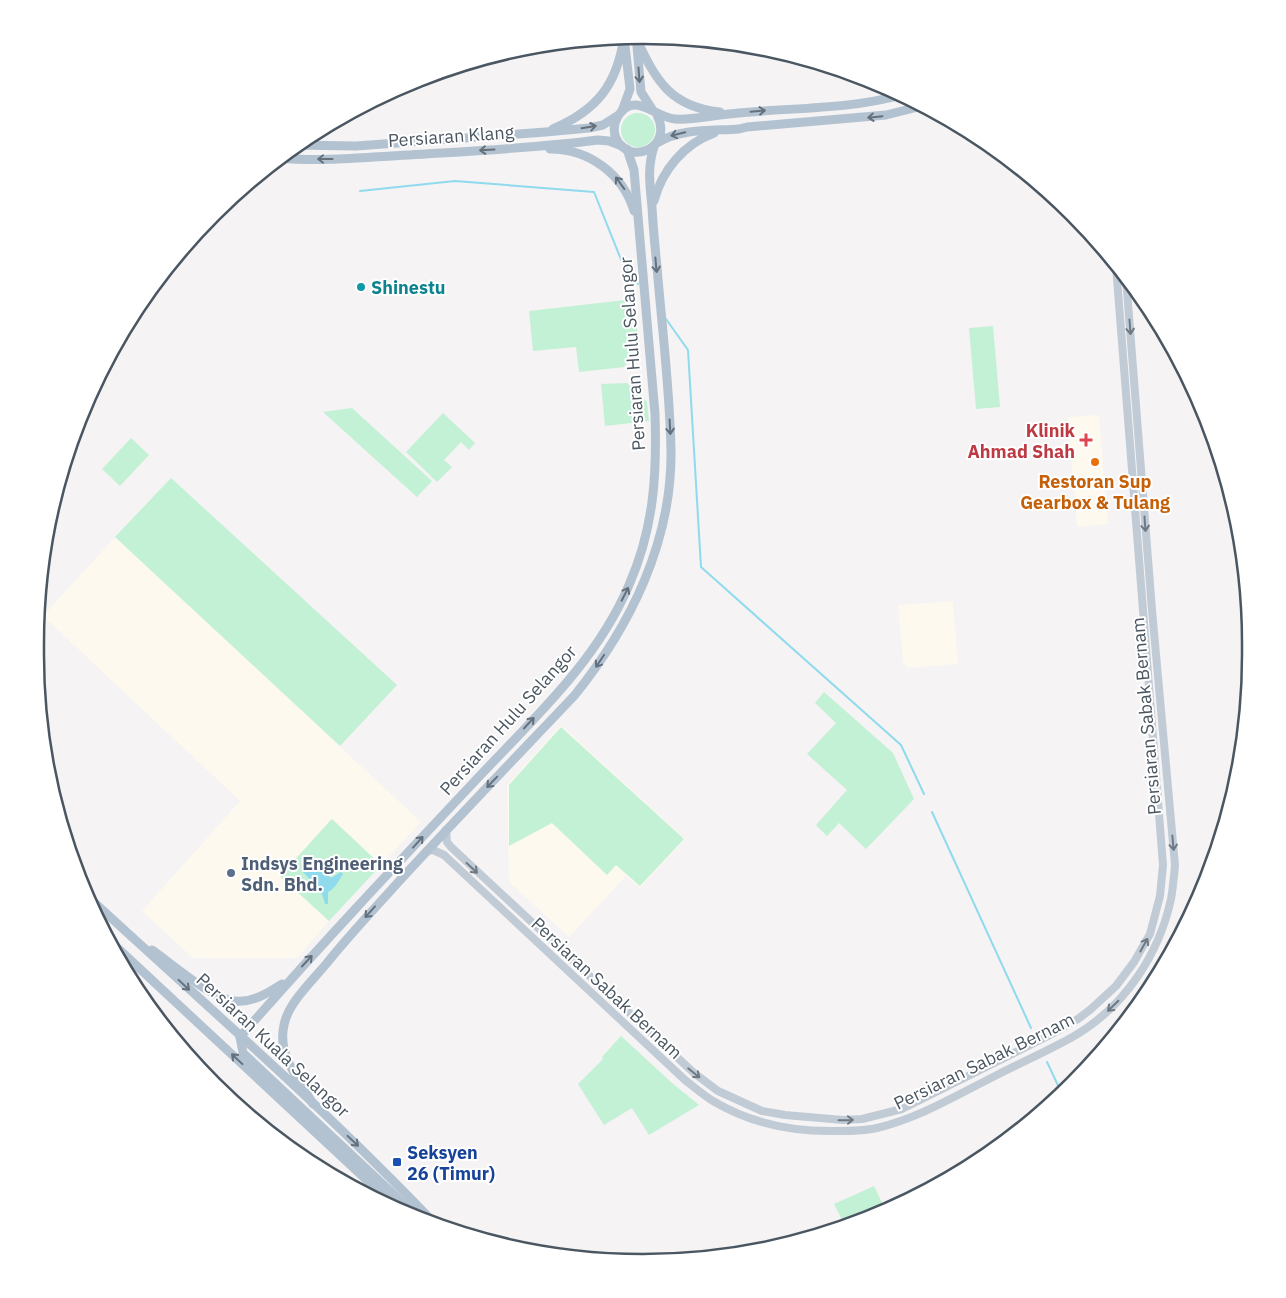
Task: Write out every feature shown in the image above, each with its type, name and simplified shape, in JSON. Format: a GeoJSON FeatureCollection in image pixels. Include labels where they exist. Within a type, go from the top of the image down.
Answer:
{"type":"FeatureCollection","features":[{"type":"Feature","properties":{"kind":"main road"},"geometry":{"type":"LineString","coordinates":[[625,44],[630,89],[615,121],[615,135],[624,148],[640,152],[666,138],[690,132],[739,130]]}},
{"type":"Feature","properties":{"kind":"main road"},"geometry":{"type":"LineString","coordinates":[[637,44],[641,92],[655,113],[662,129],[655,145]]}},
{"type":"Feature","properties":{"kind":"main road"},"geometry":{"type":"LineString","coordinates":[[639,44],[647,64],[654,75],[675,96],[696,107],[710,111],[735,113]]}},
{"type":"Feature","properties":{"kind":"main road"},"geometry":{"type":"LineString","coordinates":[[546,132],[577,118],[597,100],[606,89],[618,64],[622,45]]}},
{"type":"Feature","properties":{"kind":"main road"},"geometry":{"type":"LineString","coordinates":[[620,113],[627,107],[641,105],[655,113],[674,119],[695,119],[735,113],[848,106],[890,97]]}},
{"type":"Feature","properties":{"kind":"main road"},"geometry":{"type":"LineString","coordinates":[[655,246],[654,204],[661,181],[672,163],[688,147],[703,138],[715,133],[747,127],[886,115],[913,108]]}},
{"type":"Feature","properties":{"kind":"main road","name":"Persiaran Klang"},"geometry":{"type":"LineString","coordinates":[[310,145],[356,146],[546,132],[596,126],[609,122],[620,113]]}},
{"type":"Feature","properties":{"kind":"main road","name":"Persiaran Klang"},"geometry":{"type":"LineString","coordinates":[[291,158],[327,160],[508,149],[598,140],[609,141],[624,148]]}},
{"type":"Feature","properties":{"kind":"main road","name":"Persiaran Hulu Selangor"},"geometry":{"type":"LineString","coordinates":[[314,1104],[295,1075],[284,1053],[282,1036],[284,1023],[296,1001],[345,940],[446,830],[574,696],[592,674],[628,617],[650,570],[664,518],[670,479],[671,453],[667,372],[649,168],[655,145]]}},
{"type":"Feature","properties":{"kind":"main road","name":"Persiaran Hulu Selangor"},"geometry":{"type":"LineString","coordinates":[[240,1037],[292,977],[566,684],[604,634],[629,586],[645,540],[652,511],[656,475],[655,414],[634,170],[624,148]]}},
{"type":"Feature","properties":{"kind":"main road"},"geometry":{"type":"LineString","coordinates":[[508,149],[567,150],[600,164],[612,173],[632,202],[641,245]]}},
{"type":"Feature","properties":{"kind":"main road","name":"Persiaran Kuala Selangor"},"geometry":{"type":"LineString","coordinates":[[100,908],[314,1104],[390,1176],[425,1213]]}},
{"type":"Feature","properties":{"kind":"main road"},"geometry":{"type":"LineString","coordinates":[[120,926],[215,995],[234,1002],[252,1000],[270,992],[292,977]]}},
{"type":"Feature","properties":{"kind":"main road","name":"Persiaran Kuala Selangor"},"geometry":{"type":"LineString","coordinates":[[123,953],[381,1193]]}},
{"type":"Feature","properties":{"kind":"main road"},"geometry":{"type":"LineString","coordinates":[[240,1037],[243,1053],[404,1204]]}},
{"type":"Feature","properties":{"kind":"street","name":"Persiaran Sabak Bernam"},"geometry":{"type":"LineString","coordinates":[[446,830],[446,836],[451,847],[694,1074],[718,1092],[762,1110],[803,1118],[843,1120],[862,1119],[902,1109],[1048,1036],[1078,1019],[1091,1009],[1116,986],[1134,962],[1150,934],[1160,896],[1163,865],[1117,277]]}},
{"type":"Feature","properties":{"kind":"street","name":"Persiaran Sabak Bernam"},"geometry":{"type":"LineString","coordinates":[[427,851],[433,850],[444,855],[685,1080],[712,1101],[752,1119],[802,1131],[877,1128],[916,1115],[1077,1034],[1105,1013],[1125,994],[1145,967],[1159,938],[1171,898],[1175,865],[1127,291]]}},
{"type":"Feature","properties":{"kind":"street"},"geometry":{"type":"LineString","coordinates":[[802,1131],[803,1118]]}},
{"type":"Feature","properties":{"kind":"shaded area"},"geometry":{"type":"Polygon","coordinates":[[[1099,415],[1108,524],[1077,527],[1068,417],[1099,415]]]}},
{"type":"Feature","properties":{"kind":"shaded area"},"geometry":{"type":"Polygon","coordinates":[[[115,537],[421,822],[381,865],[331,819],[280,876],[329,921],[297,958],[193,958],[142,911],[240,801],[45,618],[45,614],[115,537]]]}},
{"type":"Feature","properties":{"kind":"shaded area"},"geometry":{"type":"Polygon","coordinates":[[[953,601],[958,664],[908,668],[903,663],[898,605],[953,601]]]}},
{"type":"Feature","properties":{"kind":"shaded area"},"geometry":{"type":"Polygon","coordinates":[[[561,725],[685,839],[640,888],[626,876],[569,937],[509,882],[507,785],[561,725]]]}},
{"type":"Feature","properties":{"kind":"green space"},"geometry":{"type":"Polygon","coordinates":[[[638,113],[645,114],[650,118],[654,123],[654,137],[650,142],[645,146],[638,147],[631,146],[626,142],[622,137],[621,130],[622,123],[626,118],[631,114],[638,113]]]}},
{"type":"Feature","properties":{"kind":"green space"},"geometry":{"type":"Polygon","coordinates":[[[634,299],[639,348],[624,367],[579,372],[576,347],[533,351],[529,311],[634,299]]]}},
{"type":"Feature","properties":{"kind":"green space"},"geometry":{"type":"Polygon","coordinates":[[[993,326],[1000,407],[976,409],[969,328],[993,326]]]}},
{"type":"Feature","properties":{"kind":"green space"},"geometry":{"type":"Polygon","coordinates":[[[627,383],[647,402],[649,421],[605,426],[601,384],[627,383]]]}},
{"type":"Feature","properties":{"kind":"green space"},"geometry":{"type":"Polygon","coordinates":[[[352,408],[432,481],[417,497],[323,412],[352,408]]]}},
{"type":"Feature","properties":{"kind":"green space"},"geometry":{"type":"Polygon","coordinates":[[[443,413],[475,443],[469,450],[461,442],[444,460],[452,467],[437,482],[406,452],[443,413]]]}},
{"type":"Feature","properties":{"kind":"green space"},"geometry":{"type":"Polygon","coordinates":[[[131,438],[149,455],[120,486],[102,469],[131,438]]]}},
{"type":"Feature","properties":{"kind":"green space"},"geometry":{"type":"Polygon","coordinates":[[[171,478],[397,685],[340,746],[115,537],[171,478]]]}},
{"type":"Feature","properties":{"kind":"green space"},"geometry":{"type":"Polygon","coordinates":[[[824,692],[893,753],[914,799],[866,849],[839,823],[827,836],[816,825],[847,790],[807,754],[836,723],[815,703],[824,692]]]}},
{"type":"Feature","properties":{"kind":"green space"},"geometry":{"type":"Polygon","coordinates":[[[561,727],[684,839],[640,886],[616,865],[607,875],[552,823],[509,846],[509,785],[561,727]]]}},
{"type":"Feature","properties":{"kind":"green space"},"geometry":{"type":"Polygon","coordinates":[[[332,819],[381,865],[329,921],[280,876],[332,819]]]}},
{"type":"Feature","properties":{"kind":"green space"},"geometry":{"type":"Polygon","coordinates":[[[621,1036],[699,1105],[649,1135],[632,1108],[604,1125],[578,1084],[603,1059],[602,1057],[621,1036]]]}},
{"type":"Feature","properties":{"kind":"green space"},"geometry":{"type":"Polygon","coordinates":[[[874,1186],[883,1204],[842,1220],[834,1204],[874,1186]]]}},
{"type":"Feature","properties":{"kind":"water"},"geometry":{"type":"Polygon","coordinates":[[[313,860],[331,878],[341,872],[343,874],[335,887],[328,892],[328,904],[325,904],[321,891],[302,871],[307,862],[313,860]]]}},
{"type":"Feature","properties":{"kind":"waterway"},"geometry":{"type":"LineString","coordinates":[[360,191],[455,181],[594,192],[622,262],[638,284]]}},
{"type":"Feature","properties":{"kind":"waterway"},"geometry":{"type":"LineString","coordinates":[[666,319],[688,350],[701,567],[901,745],[924,794]]}},
{"type":"Feature","properties":{"kind":"waterway"},"geometry":{"type":"LineString","coordinates":[[932,812],[1031,1028]]}},
{"type":"Feature","properties":{"kind":"waterway"},"geometry":{"type":"LineString","coordinates":[[1047,1062],[1059,1087]]}},
{"type":"Feature","properties":{"kind":"place","name":"Shinestu"},"geometry":{"type":"Point","coordinates":[361,287]}},
{"type":"Feature","properties":{"kind":"place","name":"Klinik Ahmad Shah"},"geometry":{"type":"Point","coordinates":[1086,440]}},
{"type":"Feature","properties":{"kind":"place","name":"Restoran Sup Gearbox & Tulang"},"geometry":{"type":"Point","coordinates":[1095,462]}},
{"type":"Feature","properties":{"kind":"place","name":"Indsys Engineering Sdn. Bhd."},"geometry":{"type":"Point","coordinates":[231,873]}},
{"type":"Feature","properties":{"kind":"place","name":"Seksyen 26 (Timur)"},"geometry":{"type":"Point","coordinates":[397,1162]}}]}
